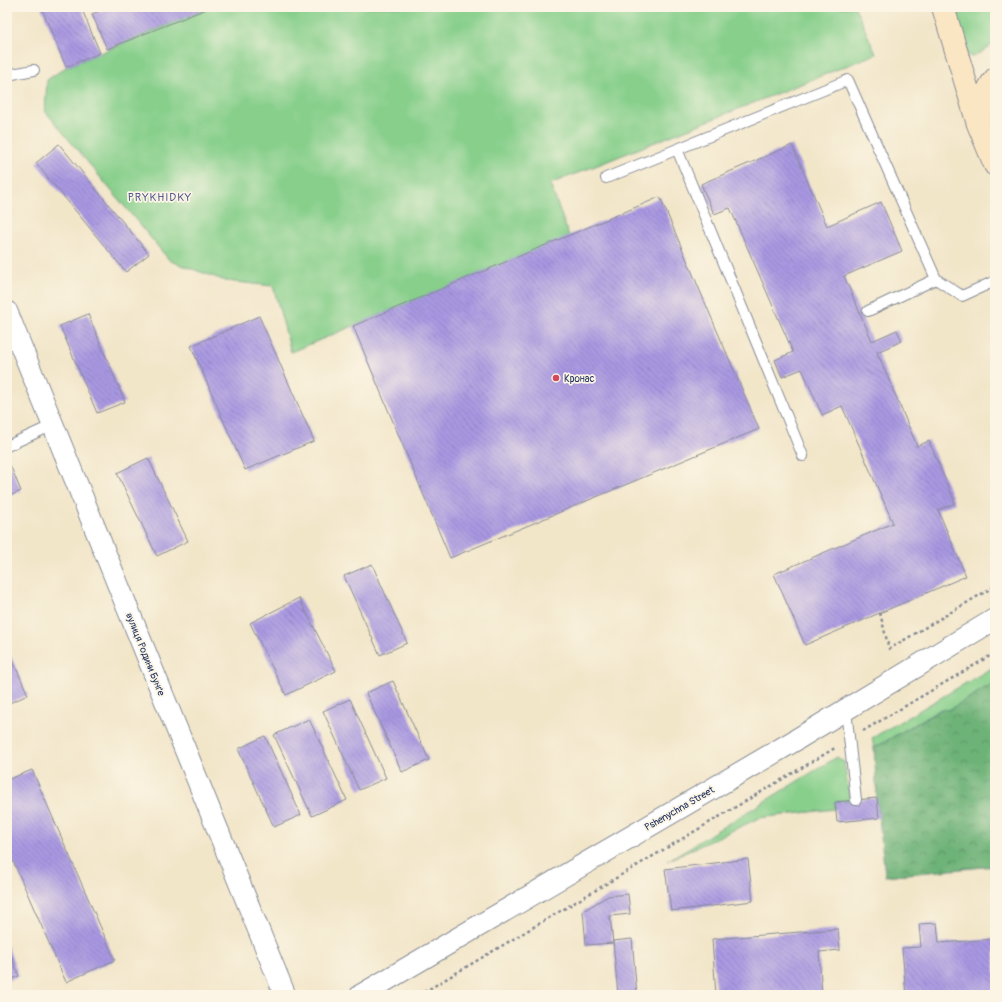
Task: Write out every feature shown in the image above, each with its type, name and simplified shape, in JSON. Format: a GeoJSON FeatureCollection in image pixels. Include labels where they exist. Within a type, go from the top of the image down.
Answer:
{"type":"FeatureCollection","features":[{"type":"Feature","properties":{"kind":"main road"},"geometry":{"type":"LineString","coordinates":[[943,7],[978,124],[995,165]]}},
{"type":"Feature","properties":{"kind":"main road"},"geometry":{"type":"LineString","coordinates":[[978,124],[985,97],[989,87],[995,79]]}},
{"type":"Feature","properties":{"kind":"street","name":"вулиця Родини Бунґе"},"geometry":{"type":"LineString","coordinates":[[7,312],[285,995]]}},
{"type":"Feature","properties":{"kind":"street","name":"Pshenychna Street"},"geometry":{"type":"LineString","coordinates":[[361,995],[846,710],[995,619]]}},
{"type":"Feature","properties":{"kind":"lane"},"geometry":{"type":"LineString","coordinates":[[7,74],[34,70]]}},
{"type":"Feature","properties":{"kind":"lane"},"geometry":{"type":"LineString","coordinates":[[606,178],[848,80],[936,280],[962,296],[995,281]]}},
{"type":"Feature","properties":{"kind":"lane"},"geometry":{"type":"LineString","coordinates":[[677,150],[803,456]]}},
{"type":"Feature","properties":{"kind":"lane"},"geometry":{"type":"LineString","coordinates":[[868,311],[936,280]]}},
{"type":"Feature","properties":{"kind":"lane"},"geometry":{"type":"LineString","coordinates":[[7,446],[53,424]]}},
{"type":"Feature","properties":{"kind":"lane"},"geometry":{"type":"LineString","coordinates":[[846,710],[856,800]]}},
{"type":"Feature","properties":{"kind":"path"},"geometry":{"type":"LineString","coordinates":[[880,613],[889,649],[995,586]]}},
{"type":"Feature","properties":{"kind":"path"},"geometry":{"type":"LineString","coordinates":[[419,995],[995,653]]}},
{"type":"Feature","properties":{"kind":"green space"},"geometry":{"type":"Polygon","coordinates":[[[211,7],[855,7],[876,54],[550,184],[569,236],[291,352],[273,286],[226,281],[170,261],[45,111],[47,80],[66,67],[211,7]]]}},
{"type":"Feature","properties":{"kind":"green space"},"geometry":{"type":"Polygon","coordinates":[[[955,7],[995,7],[995,43],[974,56],[971,57],[967,54],[955,7]]]}},
{"type":"Feature","properties":{"kind":"green space"},"geometry":{"type":"Polygon","coordinates":[[[995,666],[995,682],[949,710],[941,709],[874,748],[872,738],[995,666]]]}},
{"type":"Feature","properties":{"kind":"green space"},"geometry":{"type":"Polygon","coordinates":[[[995,682],[995,866],[885,876],[877,798],[874,748],[942,709],[949,710],[995,682]]]}},
{"type":"Feature","properties":{"kind":"green space"},"geometry":{"type":"Polygon","coordinates":[[[837,757],[844,762],[850,800],[835,802],[835,809],[759,818],[667,861],[837,757]]]}},
{"type":"Feature","properties":{"kind":"building"},"geometry":{"type":"Polygon","coordinates":[[[41,7],[81,7],[100,53],[66,67],[41,7]]]}},
{"type":"Feature","properties":{"kind":"building"},"geometry":{"type":"Polygon","coordinates":[[[110,7],[211,7],[107,49],[92,14],[110,7]]]}},
{"type":"Feature","properties":{"kind":"building"},"geometry":{"type":"Polygon","coordinates":[[[59,144],[149,254],[126,272],[36,163],[59,144]]]}},
{"type":"Feature","properties":{"kind":"building"},"geometry":{"type":"Polygon","coordinates":[[[792,145],[827,226],[881,202],[902,251],[844,276],[872,341],[897,330],[902,341],[877,352],[917,446],[929,441],[955,503],[938,510],[966,576],[805,645],[774,574],[893,523],[842,406],[822,415],[802,369],[782,377],[775,360],[793,352],[730,208],[714,214],[701,184],[792,145]]]}},
{"type":"Feature","properties":{"kind":"building","name":"Кронас"},"geometry":{"type":"Polygon","coordinates":[[[660,197],[759,429],[450,558],[353,326],[660,197]]]}},
{"type":"Feature","properties":{"kind":"building"},"geometry":{"type":"Polygon","coordinates":[[[88,314],[125,402],[97,413],[60,326],[88,314]]]}},
{"type":"Feature","properties":{"kind":"building"},"geometry":{"type":"Polygon","coordinates":[[[259,316],[314,441],[245,470],[191,346],[259,316]]]}},
{"type":"Feature","properties":{"kind":"building"},"geometry":{"type":"Polygon","coordinates":[[[148,458],[188,541],[157,556],[117,473],[148,458]]]}},
{"type":"Feature","properties":{"kind":"building"},"geometry":{"type":"Polygon","coordinates":[[[10,465],[21,491],[7,497],[7,467],[10,465]]]}},
{"type":"Feature","properties":{"kind":"building"},"geometry":{"type":"Polygon","coordinates":[[[372,564],[407,643],[380,655],[344,576],[372,564]]]}},
{"type":"Feature","properties":{"kind":"building"},"geometry":{"type":"Polygon","coordinates":[[[299,598],[336,671],[286,695],[250,623],[299,598]]]}},
{"type":"Feature","properties":{"kind":"building"},"geometry":{"type":"Polygon","coordinates":[[[10,654],[28,695],[7,704],[7,655],[10,654]]]}},
{"type":"Feature","properties":{"kind":"building"},"geometry":{"type":"Polygon","coordinates":[[[393,681],[429,760],[402,772],[366,693],[393,681]]]}},
{"type":"Feature","properties":{"kind":"building"},"geometry":{"type":"Polygon","coordinates":[[[350,699],[386,778],[359,790],[323,711],[350,699]]]}},
{"type":"Feature","properties":{"kind":"building"},"geometry":{"type":"Polygon","coordinates":[[[309,719],[347,800],[312,816],[274,735],[309,719]]]}},
{"type":"Feature","properties":{"kind":"building"},"geometry":{"type":"Polygon","coordinates":[[[265,736],[301,815],[274,827],[238,749],[265,736]]]}},
{"type":"Feature","properties":{"kind":"building"},"geometry":{"type":"Polygon","coordinates":[[[32,770],[115,960],[66,982],[7,847],[7,780],[32,770]]]}},
{"type":"Feature","properties":{"kind":"building"},"geometry":{"type":"Polygon","coordinates":[[[877,798],[879,818],[837,822],[835,802],[877,798]]]}},
{"type":"Feature","properties":{"kind":"building"},"geometry":{"type":"Polygon","coordinates":[[[748,859],[753,901],[671,911],[665,869],[748,859]]]}},
{"type":"Feature","properties":{"kind":"building"},"geometry":{"type":"Polygon","coordinates":[[[628,894],[630,914],[610,916],[613,943],[586,945],[583,911],[608,896],[628,894]]]}},
{"type":"Feature","properties":{"kind":"building"},"geometry":{"type":"Polygon","coordinates":[[[937,923],[939,943],[995,939],[995,995],[906,995],[902,948],[921,947],[919,924],[937,923]]]}},
{"type":"Feature","properties":{"kind":"building"},"geometry":{"type":"Polygon","coordinates":[[[838,929],[840,950],[819,952],[822,995],[716,995],[712,939],[838,929]]]}},
{"type":"Feature","properties":{"kind":"building"},"geometry":{"type":"Polygon","coordinates":[[[632,939],[637,995],[618,995],[613,941],[632,939]]]}},
{"type":"Feature","properties":{"kind":"building"},"geometry":{"type":"Polygon","coordinates":[[[7,945],[19,976],[7,981],[7,945]]]}},
{"type":"Feature","properties":{"kind":"place","name":"Кронас"},"geometry":{"type":"Point","coordinates":[556,378]}},
{"type":"Feature","properties":{"kind":"district","name":"PRYKHIDKY"},"geometry":{"type":"Point","coordinates":[160,197]}}]}
